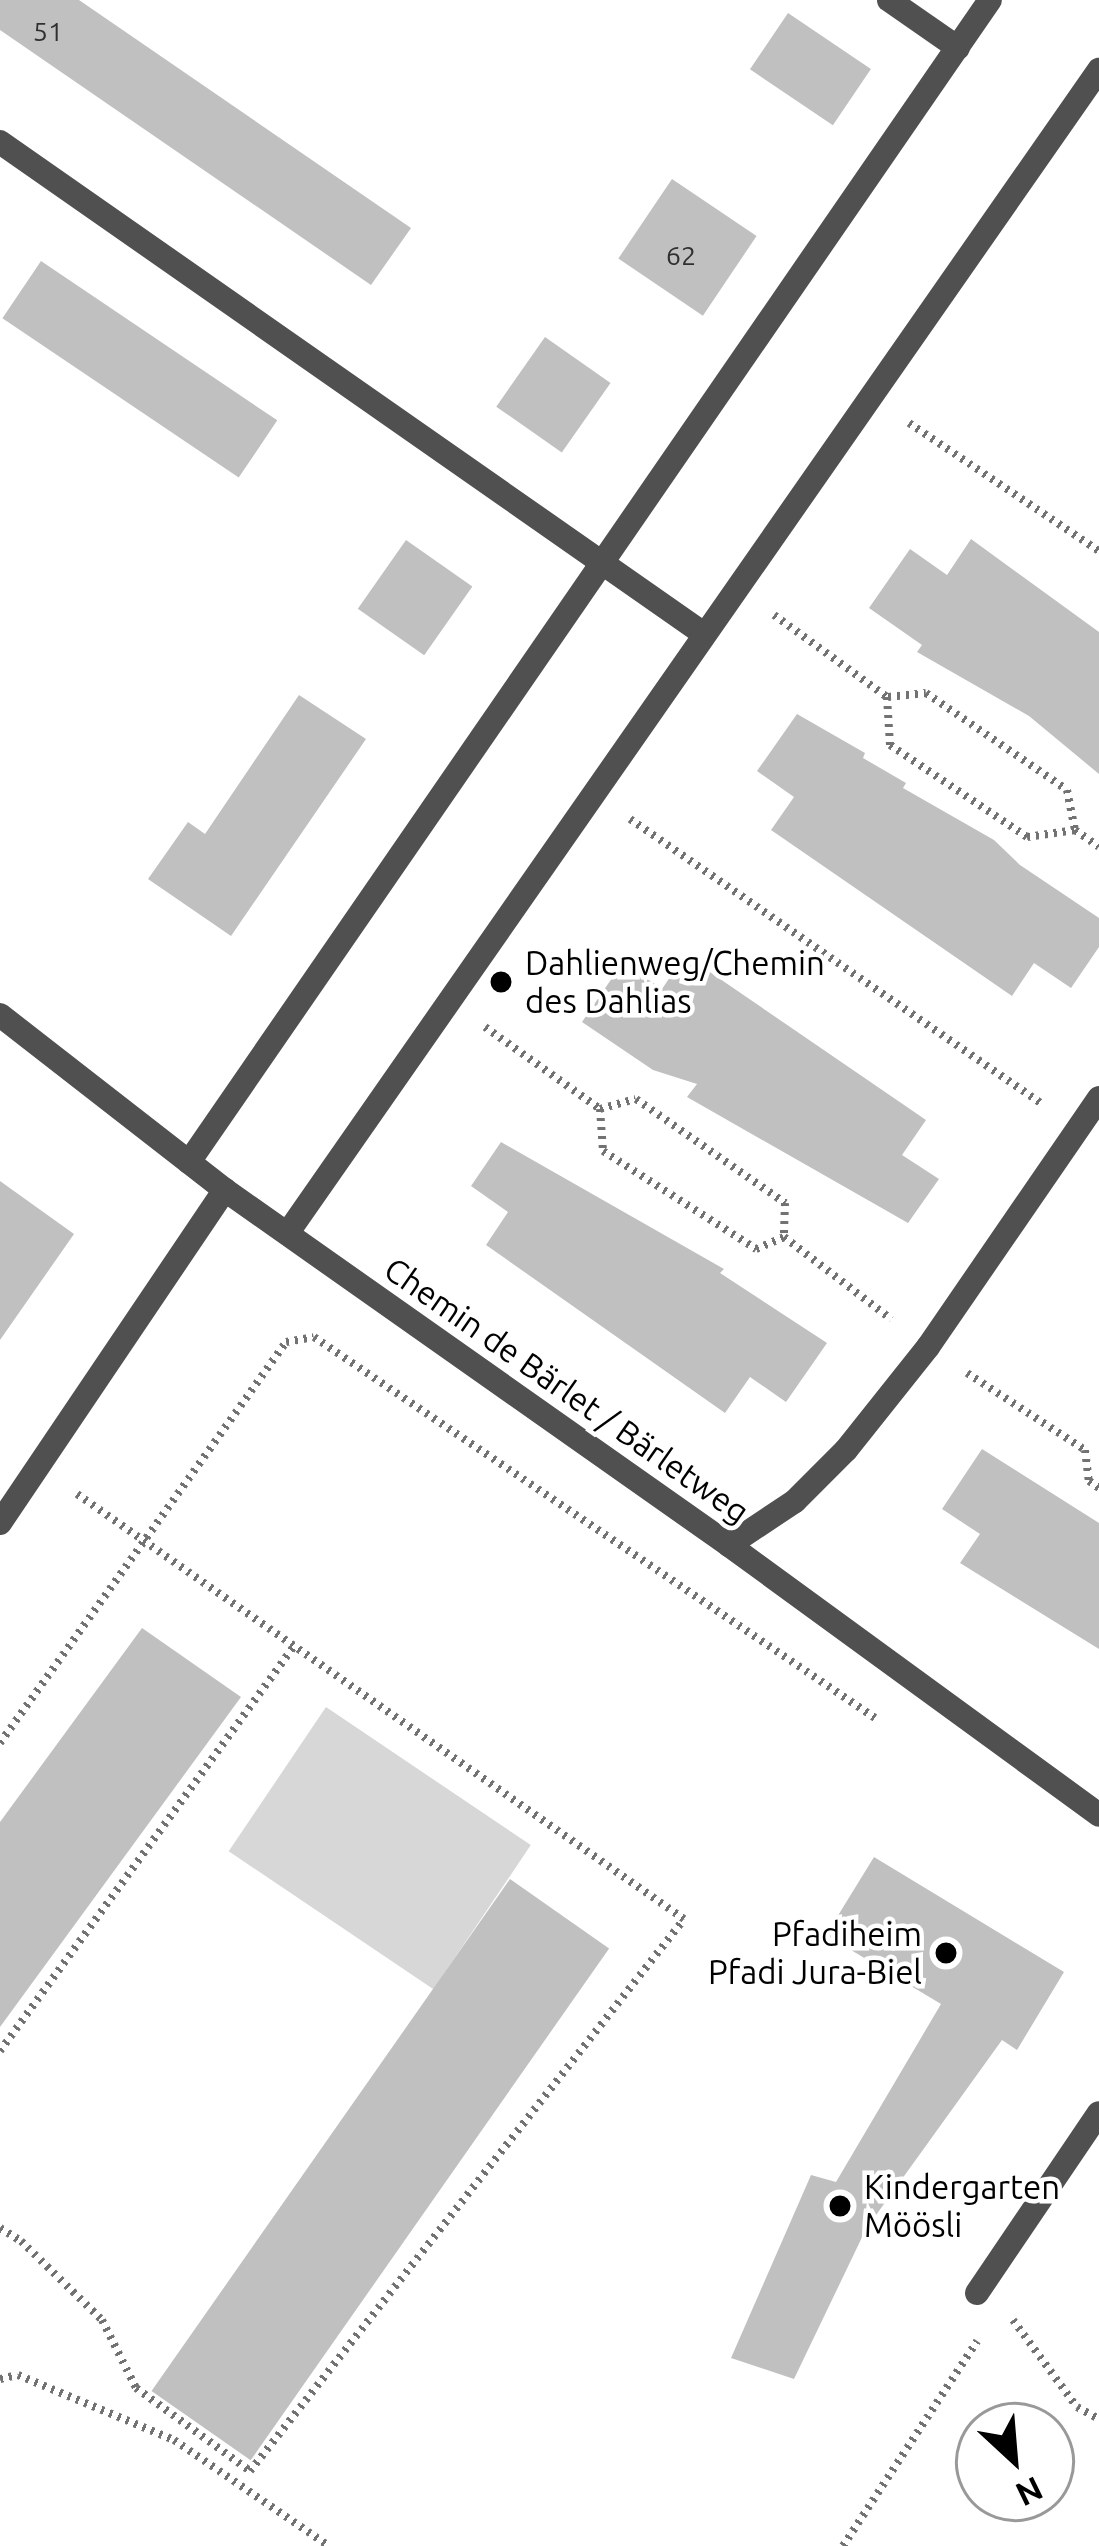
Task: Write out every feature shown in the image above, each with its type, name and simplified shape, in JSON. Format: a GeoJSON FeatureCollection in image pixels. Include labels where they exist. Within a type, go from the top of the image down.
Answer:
{"type":"FeatureCollection","features":[{"type":"Feature","properties":{"kind":"street"},"geometry":{"type":"LineString","coordinates":[[890,0],[958,48]]}},
{"type":"Feature","properties":{"kind":"street"},"geometry":{"type":"LineString","coordinates":[[189,1162],[990,0]]}},
{"type":"Feature","properties":{"kind":"street"},"geometry":{"type":"LineString","coordinates":[[290,1232],[1099,70]]}},
{"type":"Feature","properties":{"kind":"street"},"geometry":{"type":"LineString","coordinates":[[0,142],[704,634]]}},
{"type":"Feature","properties":{"kind":"street","name":"Chemin de Bärlet / Bärletweg"},"geometry":{"type":"LineString","coordinates":[[0,1015],[225,1190],[729,1545],[1099,1815]]}},
{"type":"Feature","properties":{"kind":"street"},"geometry":{"type":"LineString","coordinates":[[729,1545],[824,1476],[928,1347],[1099,1098]]}},
{"type":"Feature","properties":{"kind":"street"},"geometry":{"type":"LineString","coordinates":[[0,1523],[225,1190]]}},
{"type":"Feature","properties":{"kind":"street"},"geometry":{"type":"LineString","coordinates":[[989,2299],[1099,2113]]}},
{"type":"Feature","properties":{"kind":"path"},"geometry":{"type":"LineString","coordinates":[[893,412],[1099,551]]}},
{"type":"Feature","properties":{"kind":"path"},"geometry":{"type":"LineString","coordinates":[[761,606],[887,698],[926,693],[1067,790],[1075,830],[1099,847]]}},
{"type":"Feature","properties":{"kind":"path"},"geometry":{"type":"LineString","coordinates":[[887,698],[890,745],[1027,837],[1075,830]]}},
{"type":"Feature","properties":{"kind":"path"},"geometry":{"type":"LineString","coordinates":[[617,811],[1078,1129]]}},
{"type":"Feature","properties":{"kind":"path"},"geometry":{"type":"LineString","coordinates":[[474,1020],[600,1109]]}},
{"type":"Feature","properties":{"kind":"path"},"geometry":{"type":"LineString","coordinates":[[600,1109],[636,1099],[784,1203],[784,1237]]}},
{"type":"Feature","properties":{"kind":"path"},"geometry":{"type":"LineString","coordinates":[[600,1109],[603,1151],[756,1249],[784,1237]]}},
{"type":"Feature","properties":{"kind":"path"},"geometry":{"type":"LineString","coordinates":[[784,1237],[928,1347],[1085,1450],[1089,1481],[1099,1488]]}},
{"type":"Feature","properties":{"kind":"path"},"geometry":{"type":"LineString","coordinates":[[0,1743],[286,1342],[314,1337],[883,1724]]}},
{"type":"Feature","properties":{"kind":"path"},"geometry":{"type":"LineString","coordinates":[[1085,1450],[1099,1444]]}},
{"type":"Feature","properties":{"kind":"path"},"geometry":{"type":"LineString","coordinates":[[0,2228],[21,2241],[102,2320],[136,2388],[250,2471],[684,1919],[38,1467]]}},
{"type":"Feature","properties":{"kind":"path"},"geometry":{"type":"LineString","coordinates":[[0,2051],[294,1646]]}},
{"type":"Feature","properties":{"kind":"path"},"geometry":{"type":"LineString","coordinates":[[989,2299],[1077,2407],[1099,2419]]}},
{"type":"Feature","properties":{"kind":"path"},"geometry":{"type":"LineString","coordinates":[[843,2546],[989,2323]]}},
{"type":"Feature","properties":{"kind":"path"},"geometry":{"type":"LineString","coordinates":[[0,2379],[18,2374],[174,2440],[329,2546]]}},
{"type":"Feature","properties":{"kind":"shaded area"},"geometry":{"type":"Polygon","coordinates":[[[326,1707],[531,1845],[433,1989],[229,1851],[326,1707]]]}},
{"type":"Feature","properties":{"kind":"building"},"geometry":{"type":"Polygon","coordinates":[[[0,0],[79,0],[411,228],[371,285],[0,30],[0,0]]]}},
{"type":"Feature","properties":{"kind":"building"},"geometry":{"type":"Polygon","coordinates":[[[788,13],[871,69],[833,125],[750,69],[788,13]]]}},
{"type":"Feature","properties":{"kind":"building"},"geometry":{"type":"Polygon","coordinates":[[[672,179],[757,236],[703,316],[618,259],[672,179]]]}},
{"type":"Feature","properties":{"kind":"building"},"geometry":{"type":"Polygon","coordinates":[[[41,261],[277,420],[239,478],[2,318],[41,261]]]}},
{"type":"Feature","properties":{"kind":"building"},"geometry":{"type":"Polygon","coordinates":[[[545,337],[611,383],[562,453],[496,407],[545,337]]]}},
{"type":"Feature","properties":{"kind":"building"},"geometry":{"type":"Polygon","coordinates":[[[971,539],[1099,632],[1099,774],[1029,716],[917,652],[922,645],[869,608],[910,549],[947,575],[971,539]]]}},
{"type":"Feature","properties":{"kind":"building"},"geometry":{"type":"Polygon","coordinates":[[[406,540],[472,586],[424,655],[358,609],[406,540]]]}},
{"type":"Feature","properties":{"kind":"building"},"geometry":{"type":"Polygon","coordinates":[[[299,695],[366,739],[231,936],[148,879],[188,822],[205,834],[299,695]]]}},
{"type":"Feature","properties":{"kind":"building"},"geometry":{"type":"Polygon","coordinates":[[[797,714],[865,753],[863,758],[906,783],[903,788],[994,840],[1020,865],[1099,918],[1099,947],[1071,988],[1034,963],[1012,996],[771,830],[794,797],[757,771],[797,714]]]}},
{"type":"Feature","properties":{"kind":"building"},"geometry":{"type":"Polygon","coordinates":[[[685,955],[926,1120],[902,1155],[939,1179],[908,1223],[687,1097],[697,1084],[653,1070],[582,1022],[623,962],[662,989],[685,955]]]}},
{"type":"Feature","properties":{"kind":"building"},"geometry":{"type":"Polygon","coordinates":[[[501,1142],[724,1269],[720,1273],[827,1343],[786,1402],[750,1377],[725,1413],[486,1245],[508,1212],[471,1186],[501,1142]]]}},
{"type":"Feature","properties":{"kind":"building"},"geometry":{"type":"Polygon","coordinates":[[[0,1181],[74,1234],[0,1340],[0,1181]]]}},
{"type":"Feature","properties":{"kind":"building"},"geometry":{"type":"Polygon","coordinates":[[[982,1449],[1099,1523],[1099,1649],[960,1563],[980,1534],[942,1509],[982,1449]]]}},
{"type":"Feature","properties":{"kind":"building"},"geometry":{"type":"Polygon","coordinates":[[[142,1628],[241,1697],[0,2027],[0,1822],[142,1628]]]}},
{"type":"Feature","properties":{"kind":"building"},"geometry":{"type":"Polygon","coordinates":[[[874,1857],[1064,1972],[1017,2050],[1002,2040],[866,2229],[794,2379],[731,2358],[811,2175],[836,2182],[941,2004],[826,1935],[874,1857]]]}},
{"type":"Feature","properties":{"kind":"building"},"geometry":{"type":"Polygon","coordinates":[[[510,1879],[609,1948],[251,2460],[152,2391],[510,1879]]]}},
{"type":"Feature","properties":{"kind":"place","name":"Dahlienweg/Chemin des Dahlias"},"geometry":{"type":"Point","coordinates":[501,982]}},
{"type":"Feature","properties":{"kind":"place","name":"Pfadiheim Pfadi Jura-Biel"},"geometry":{"type":"Point","coordinates":[946,1953]}},
{"type":"Feature","properties":{"kind":"place","name":"Kindergarten Möösli"},"geometry":{"type":"Point","coordinates":[840,2206]}}]}
